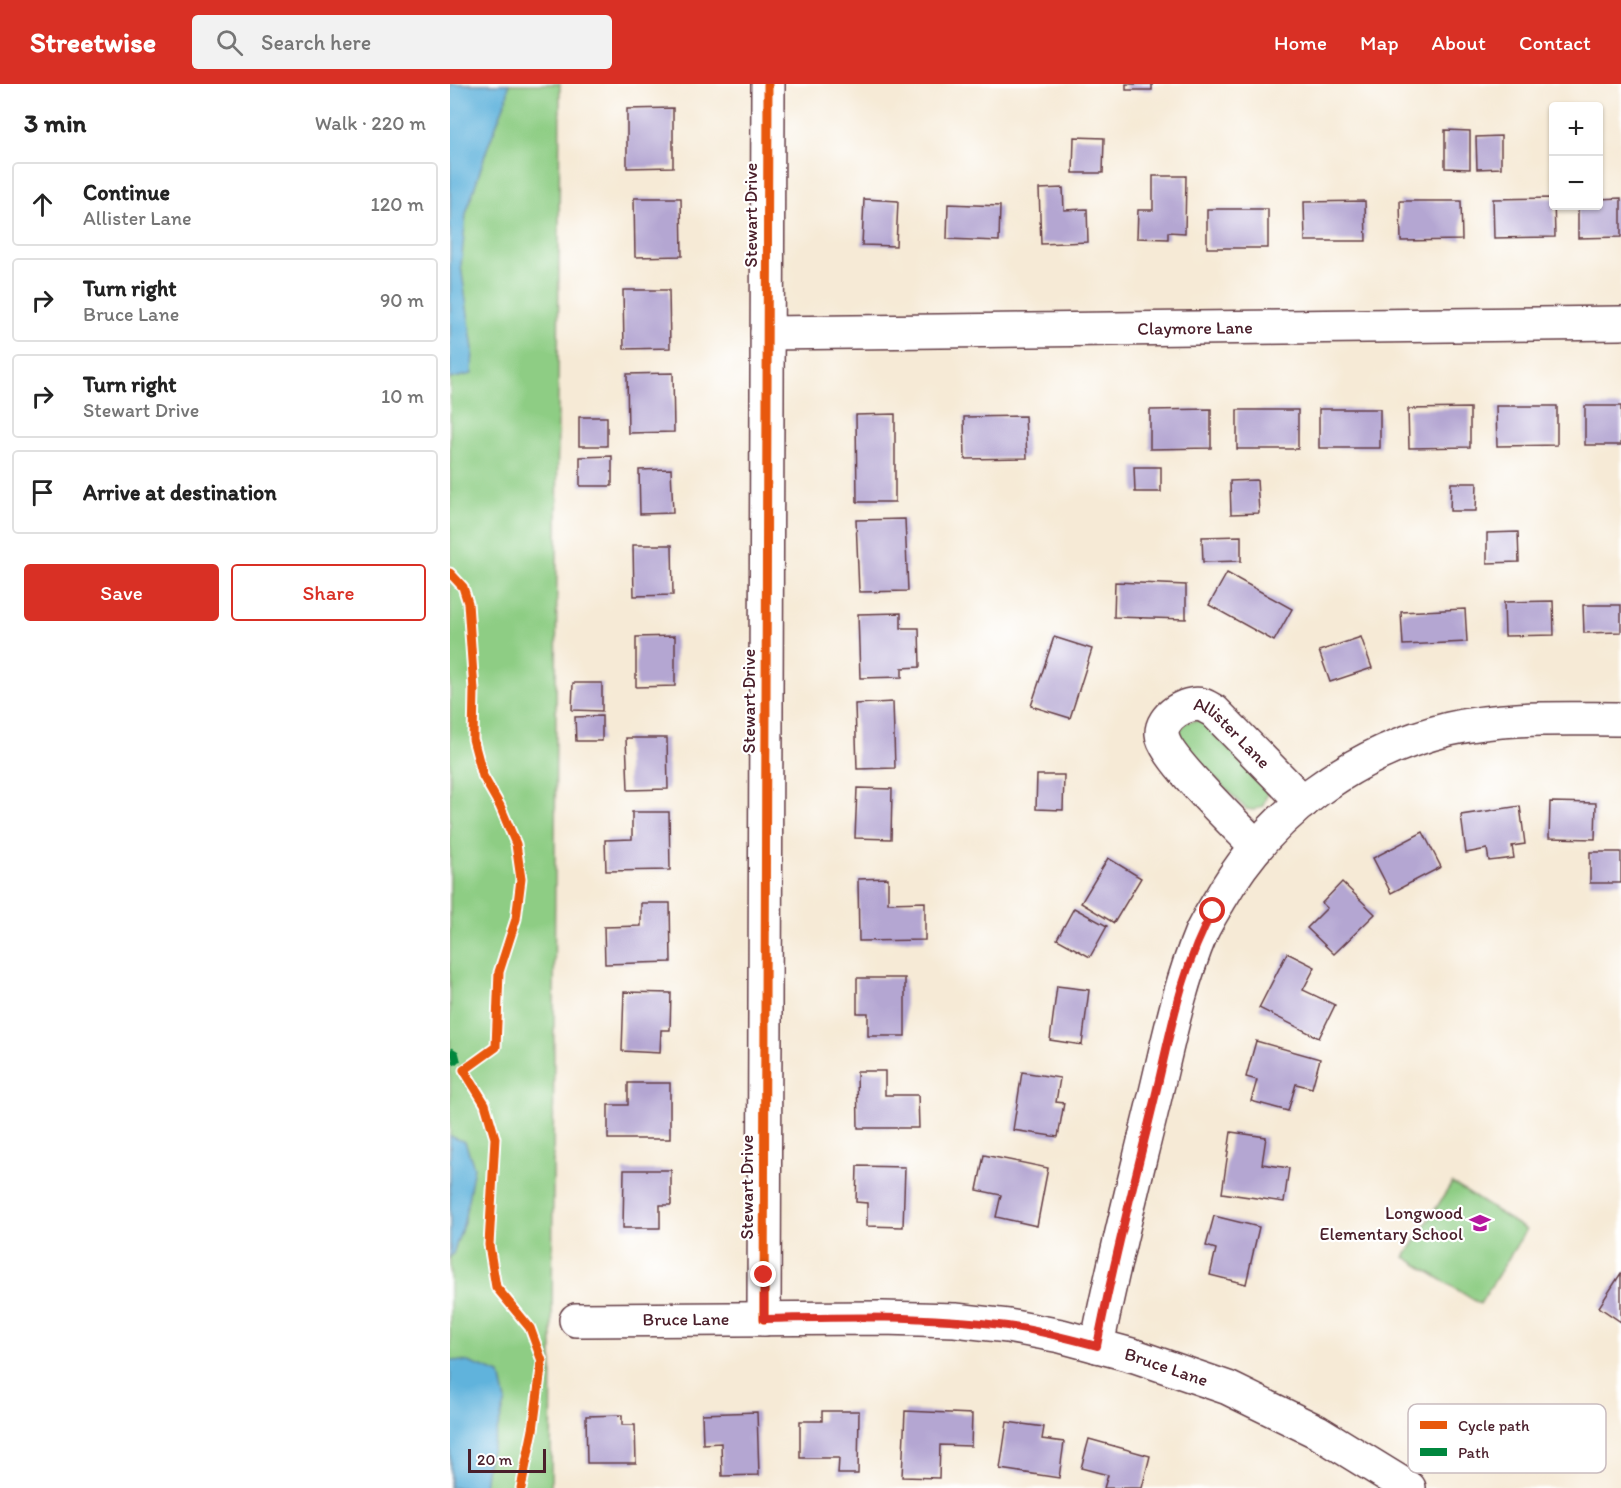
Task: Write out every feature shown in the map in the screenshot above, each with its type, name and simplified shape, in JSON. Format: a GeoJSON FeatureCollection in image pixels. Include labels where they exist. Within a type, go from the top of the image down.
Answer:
{"type":"FeatureCollection","features":[{"type":"Feature","properties":{"kind":"street","name":"Stewart Drive"},"geometry":{"type":"LineString","coordinates":[[764,1319],[768,84]]}},
{"type":"Feature","properties":{"kind":"street","name":"Claymore Lane"},"geometry":{"type":"LineString","coordinates":[[767,333],[1621,323]]}},
{"type":"Feature","properties":{"kind":"street","name":"Allister Lane"},"geometry":{"type":"LineString","coordinates":[[1256,846],[1176,760],[1164,744],[1162,732],[1169,717],[1189,705],[1201,705],[1214,711],[1303,802]]}},
{"type":"Feature","properties":{"kind":"street"},"geometry":{"type":"LineString","coordinates":[[1097,1346],[1108,1288],[1183,985],[1202,931],[1226,888],[1256,846],[1282,819],[1326,784],[1360,763],[1415,740],[1448,729],[1475,724],[1509,721],[1621,719]]}},
{"type":"Feature","properties":{"kind":"street","name":"Bruce Lane"},"geometry":{"type":"LineString","coordinates":[[576,1320],[882,1318],[955,1320],[1008,1326],[1097,1346],[1173,1368],[1228,1388],[1318,1432],[1409,1488]]}},
{"type":"Feature","properties":{"kind":"green space"},"geometry":{"type":"Polygon","coordinates":[[[450,84],[560,84],[551,1488],[450,1488],[450,84]]]}},
{"type":"Feature","properties":{"kind":"green space"},"geometry":{"type":"Polygon","coordinates":[[[1200,720],[1260,779],[1268,791],[1263,806],[1254,810],[1246,809],[1179,742],[1179,731],[1186,722],[1200,720]]]}},
{"type":"Feature","properties":{"kind":"green space"},"geometry":{"type":"Polygon","coordinates":[[[1452,1183],[1526,1230],[1480,1304],[1405,1257],[1452,1183]]]}},
{"type":"Feature","properties":{"kind":"water"},"geometry":{"type":"Polygon","coordinates":[[[450,84],[509,84],[507,98],[487,149],[466,214],[461,266],[473,349],[472,374],[450,379],[450,84]]]}},
{"type":"Feature","properties":{"kind":"water"},"geometry":{"type":"Polygon","coordinates":[[[450,1136],[465,1142],[474,1167],[464,1222],[450,1257],[450,1136]]]}},
{"type":"Feature","properties":{"kind":"water"},"geometry":{"type":"Polygon","coordinates":[[[450,1360],[468,1362],[500,1374],[506,1401],[487,1464],[484,1488],[450,1488],[450,1360]]]}},
{"type":"Feature","properties":{"kind":"building"},"geometry":{"type":"Polygon","coordinates":[[[1126,84],[1152,84],[1152,90],[1126,90],[1126,84]]]}},
{"type":"Feature","properties":{"kind":"building"},"geometry":{"type":"Polygon","coordinates":[[[673,108],[673,167],[627,168],[627,109],[673,108]]]}},
{"type":"Feature","properties":{"kind":"building"},"geometry":{"type":"Polygon","coordinates":[[[1445,130],[1470,131],[1470,169],[1445,168],[1445,130]]]}},
{"type":"Feature","properties":{"kind":"building"},"geometry":{"type":"Polygon","coordinates":[[[1501,136],[1501,168],[1477,169],[1476,137],[1501,136]]]}},
{"type":"Feature","properties":{"kind":"building"},"geometry":{"type":"Polygon","coordinates":[[[1074,137],[1104,138],[1103,173],[1073,173],[1074,137]]]}},
{"type":"Feature","properties":{"kind":"building"},"geometry":{"type":"Polygon","coordinates":[[[1153,176],[1186,176],[1185,233],[1168,232],[1168,239],[1137,238],[1138,210],[1153,210],[1153,176]]]}},
{"type":"Feature","properties":{"kind":"building"},"geometry":{"type":"Polygon","coordinates":[[[1063,188],[1064,210],[1087,209],[1088,242],[1041,244],[1039,189],[1063,188]]]}},
{"type":"Feature","properties":{"kind":"building"},"geometry":{"type":"Polygon","coordinates":[[[634,198],[681,198],[682,256],[635,257],[634,198]]]}},
{"type":"Feature","properties":{"kind":"building"},"geometry":{"type":"Polygon","coordinates":[[[1549,198],[1549,210],[1554,210],[1555,237],[1494,238],[1493,199],[1549,198]]]}},
{"type":"Feature","properties":{"kind":"building"},"geometry":{"type":"Polygon","coordinates":[[[1621,198],[1621,237],[1578,238],[1578,210],[1603,210],[1603,199],[1621,198]]]}},
{"type":"Feature","properties":{"kind":"building"},"geometry":{"type":"Polygon","coordinates":[[[864,199],[898,201],[896,246],[862,245],[864,199]]]}},
{"type":"Feature","properties":{"kind":"building"},"geometry":{"type":"Polygon","coordinates":[[[1365,201],[1366,241],[1305,241],[1304,202],[1365,201]]]}},
{"type":"Feature","properties":{"kind":"building"},"geometry":{"type":"Polygon","coordinates":[[[1400,201],[1461,201],[1462,240],[1401,241],[1400,201]]]}},
{"type":"Feature","properties":{"kind":"building"},"geometry":{"type":"Polygon","coordinates":[[[948,204],[1000,206],[999,241],[947,239],[948,204]]]}},
{"type":"Feature","properties":{"kind":"building"},"geometry":{"type":"Polygon","coordinates":[[[1207,209],[1268,209],[1268,248],[1207,248],[1207,209]]]}},
{"type":"Feature","properties":{"kind":"building"},"geometry":{"type":"Polygon","coordinates":[[[623,290],[669,290],[670,348],[624,349],[623,290]]]}},
{"type":"Feature","properties":{"kind":"building"},"geometry":{"type":"Polygon","coordinates":[[[673,373],[674,432],[628,433],[627,374],[673,373]]]}},
{"type":"Feature","properties":{"kind":"building"},"geometry":{"type":"Polygon","coordinates":[[[1496,406],[1557,406],[1557,445],[1497,446],[1496,406]]]}},
{"type":"Feature","properties":{"kind":"building"},"geometry":{"type":"Polygon","coordinates":[[[1585,406],[1621,406],[1621,445],[1585,445],[1585,406]]]}},
{"type":"Feature","properties":{"kind":"building"},"geometry":{"type":"Polygon","coordinates":[[[1470,408],[1470,447],[1409,448],[1408,409],[1470,408]]]}},
{"type":"Feature","properties":{"kind":"building"},"geometry":{"type":"Polygon","coordinates":[[[1211,409],[1211,448],[1150,449],[1150,410],[1211,409]]]}},
{"type":"Feature","properties":{"kind":"building"},"geometry":{"type":"Polygon","coordinates":[[[1319,409],[1380,409],[1380,448],[1319,448],[1319,409]]]}},
{"type":"Feature","properties":{"kind":"building"},"geometry":{"type":"Polygon","coordinates":[[[1237,410],[1298,410],[1298,449],[1237,449],[1237,410]]]}},
{"type":"Feature","properties":{"kind":"building"},"geometry":{"type":"Polygon","coordinates":[[[895,414],[895,502],[857,502],[856,415],[895,414]]]}},
{"type":"Feature","properties":{"kind":"building"},"geometry":{"type":"Polygon","coordinates":[[[1025,416],[1027,458],[965,459],[964,417],[1025,416]]]}},
{"type":"Feature","properties":{"kind":"building"},"geometry":{"type":"Polygon","coordinates":[[[579,417],[607,417],[607,446],[579,446],[579,417]]]}},
{"type":"Feature","properties":{"kind":"building"},"geometry":{"type":"Polygon","coordinates":[[[612,456],[612,486],[580,486],[580,457],[612,456]]]}},
{"type":"Feature","properties":{"kind":"building"},"geometry":{"type":"Polygon","coordinates":[[[1134,467],[1161,467],[1161,492],[1135,492],[1134,467]]]}},
{"type":"Feature","properties":{"kind":"building"},"geometry":{"type":"Polygon","coordinates":[[[671,469],[673,513],[640,514],[639,470],[671,469]]]}},
{"type":"Feature","properties":{"kind":"building"},"geometry":{"type":"Polygon","coordinates":[[[1257,480],[1259,513],[1231,514],[1230,481],[1257,480]]]}},
{"type":"Feature","properties":{"kind":"building"},"geometry":{"type":"Polygon","coordinates":[[[1451,483],[1477,483],[1476,511],[1450,511],[1451,483]]]}},
{"type":"Feature","properties":{"kind":"building"},"geometry":{"type":"Polygon","coordinates":[[[905,519],[908,591],[859,592],[856,520],[905,519]]]}},
{"type":"Feature","properties":{"kind":"building"},"geometry":{"type":"Polygon","coordinates":[[[1518,532],[1519,562],[1487,563],[1487,533],[1518,532]]]}},
{"type":"Feature","properties":{"kind":"building"},"geometry":{"type":"Polygon","coordinates":[[[1241,536],[1241,561],[1203,562],[1202,537],[1241,536]]]}},
{"type":"Feature","properties":{"kind":"building"},"geometry":{"type":"Polygon","coordinates":[[[633,545],[672,545],[673,595],[634,596],[633,545]]]}},
{"type":"Feature","properties":{"kind":"building"},"geometry":{"type":"Polygon","coordinates":[[[1227,573],[1292,609],[1274,641],[1209,605],[1227,573]]]}},
{"type":"Feature","properties":{"kind":"building"},"geometry":{"type":"Polygon","coordinates":[[[1115,582],[1186,585],[1186,619],[1114,617],[1115,582]]]}},
{"type":"Feature","properties":{"kind":"building"},"geometry":{"type":"Polygon","coordinates":[[[1553,601],[1554,635],[1505,636],[1504,602],[1553,601]]]}},
{"type":"Feature","properties":{"kind":"building"},"geometry":{"type":"Polygon","coordinates":[[[1583,605],[1621,605],[1621,632],[1584,633],[1583,605]]]}},
{"type":"Feature","properties":{"kind":"building"},"geometry":{"type":"Polygon","coordinates":[[[1465,609],[1467,642],[1403,645],[1401,612],[1465,609]]]}},
{"type":"Feature","properties":{"kind":"building"},"geometry":{"type":"Polygon","coordinates":[[[901,613],[901,628],[919,628],[920,667],[902,668],[902,677],[860,678],[858,614],[901,613]]]}},
{"type":"Feature","properties":{"kind":"building"},"geometry":{"type":"Polygon","coordinates":[[[675,636],[675,686],[636,687],[636,637],[675,636]]]}},
{"type":"Feature","properties":{"kind":"building"},"geometry":{"type":"Polygon","coordinates":[[[1054,637],[1092,649],[1070,718],[1031,706],[1054,637]]]}},
{"type":"Feature","properties":{"kind":"building"},"geometry":{"type":"Polygon","coordinates":[[[1361,637],[1372,668],[1330,682],[1319,651],[1361,637]]]}},
{"type":"Feature","properties":{"kind":"building"},"geometry":{"type":"Polygon","coordinates":[[[573,683],[602,683],[602,711],[572,710],[573,683]]]}},
{"type":"Feature","properties":{"kind":"building"},"geometry":{"type":"Polygon","coordinates":[[[893,702],[895,768],[857,769],[855,704],[893,702]]]}},
{"type":"Feature","properties":{"kind":"building"},"geometry":{"type":"Polygon","coordinates":[[[602,716],[602,741],[576,741],[575,717],[602,716]]]}},
{"type":"Feature","properties":{"kind":"building"},"geometry":{"type":"Polygon","coordinates":[[[626,738],[667,738],[668,789],[628,790],[626,738]]]}},
{"type":"Feature","properties":{"kind":"building"},"geometry":{"type":"Polygon","coordinates":[[[1037,775],[1064,775],[1063,810],[1036,809],[1037,775]]]}},
{"type":"Feature","properties":{"kind":"building"},"geometry":{"type":"Polygon","coordinates":[[[857,788],[892,789],[891,839],[855,838],[857,788]]]}},
{"type":"Feature","properties":{"kind":"building"},"geometry":{"type":"Polygon","coordinates":[[[1550,802],[1596,803],[1595,839],[1549,838],[1550,802]]]}},
{"type":"Feature","properties":{"kind":"building"},"geometry":{"type":"Polygon","coordinates":[[[1520,806],[1525,844],[1512,846],[1514,858],[1489,861],[1487,849],[1466,853],[1461,815],[1520,806]]]}},
{"type":"Feature","properties":{"kind":"building"},"geometry":{"type":"Polygon","coordinates":[[[632,812],[669,812],[670,870],[606,871],[605,840],[632,839],[632,812]]]}},
{"type":"Feature","properties":{"kind":"building"},"geometry":{"type":"Polygon","coordinates":[[[1423,832],[1441,867],[1391,893],[1373,858],[1423,832]]]}},
{"type":"Feature","properties":{"kind":"building"},"geometry":{"type":"Polygon","coordinates":[[[1590,852],[1621,852],[1621,883],[1590,883],[1590,852]]]}},
{"type":"Feature","properties":{"kind":"building"},"geometry":{"type":"Polygon","coordinates":[[[1108,858],[1141,878],[1114,923],[1081,903],[1108,858]]]}},
{"type":"Feature","properties":{"kind":"building"},"geometry":{"type":"Polygon","coordinates":[[[888,878],[888,903],[925,902],[925,940],[859,941],[858,879],[888,878]]]}},
{"type":"Feature","properties":{"kind":"building"},"geometry":{"type":"Polygon","coordinates":[[[1342,882],[1375,914],[1334,954],[1307,928],[1327,908],[1322,903],[1342,882]]]}},
{"type":"Feature","properties":{"kind":"building"},"geometry":{"type":"Polygon","coordinates":[[[641,903],[670,903],[671,962],[605,964],[604,927],[641,926],[641,903]]]}},
{"type":"Feature","properties":{"kind":"building"},"geometry":{"type":"Polygon","coordinates":[[[1074,908],[1107,926],[1090,957],[1057,939],[1074,908]]]}},
{"type":"Feature","properties":{"kind":"building"},"geometry":{"type":"Polygon","coordinates":[[[1287,953],[1315,967],[1303,990],[1335,1005],[1319,1038],[1259,1008],[1287,953]]]}},
{"type":"Feature","properties":{"kind":"building"},"geometry":{"type":"Polygon","coordinates":[[[857,978],[905,978],[905,1036],[868,1036],[868,1013],[857,1013],[857,978]]]}},
{"type":"Feature","properties":{"kind":"building"},"geometry":{"type":"Polygon","coordinates":[[[1057,986],[1089,990],[1082,1045],[1050,1040],[1057,986]]]}},
{"type":"Feature","properties":{"kind":"building"},"geometry":{"type":"Polygon","coordinates":[[[624,992],[671,993],[670,1030],[661,1030],[660,1053],[622,1051],[624,992]]]}},
{"type":"Feature","properties":{"kind":"building"},"geometry":{"type":"Polygon","coordinates":[[[1256,1041],[1320,1059],[1312,1088],[1296,1084],[1288,1111],[1251,1101],[1257,1080],[1246,1077],[1256,1041]]]}},
{"type":"Feature","properties":{"kind":"building"},"geometry":{"type":"Polygon","coordinates":[[[857,1071],[885,1071],[885,1095],[918,1095],[919,1128],[858,1128],[857,1071]]]}},
{"type":"Feature","properties":{"kind":"building"},"geometry":{"type":"Polygon","coordinates":[[[1022,1072],[1060,1078],[1056,1102],[1064,1103],[1058,1137],[1013,1130],[1022,1072]]]}},
{"type":"Feature","properties":{"kind":"building"},"geometry":{"type":"Polygon","coordinates":[[[628,1083],[670,1083],[670,1139],[608,1139],[608,1105],[628,1105],[628,1083]]]}},
{"type":"Feature","properties":{"kind":"building"},"geometry":{"type":"Polygon","coordinates":[[[1231,1132],[1266,1137],[1262,1164],[1289,1168],[1284,1202],[1222,1193],[1231,1132]]]}},
{"type":"Feature","properties":{"kind":"building"},"geometry":{"type":"Polygon","coordinates":[[[984,1155],[1048,1168],[1037,1226],[996,1217],[1001,1195],[977,1190],[984,1155]]]}},
{"type":"Feature","properties":{"kind":"building"},"geometry":{"type":"Polygon","coordinates":[[[857,1166],[905,1167],[903,1227],[867,1226],[867,1203],[856,1202],[857,1166]]]}},
{"type":"Feature","properties":{"kind":"building"},"geometry":{"type":"Polygon","coordinates":[[[624,1170],[671,1170],[671,1205],[660,1205],[660,1228],[623,1228],[624,1170]]]}},
{"type":"Feature","properties":{"kind":"building"},"geometry":{"type":"Polygon","coordinates":[[[1214,1216],[1259,1227],[1246,1284],[1210,1275],[1216,1249],[1206,1246],[1214,1216]]]}},
{"type":"Feature","properties":{"kind":"building"},"geometry":{"type":"Polygon","coordinates":[[[1621,1273],[1621,1322],[1599,1307],[1621,1273]]]}},
{"type":"Feature","properties":{"kind":"building"},"geometry":{"type":"Polygon","coordinates":[[[822,1411],[859,1411],[858,1474],[838,1474],[839,1458],[800,1458],[800,1421],[822,1421],[822,1411]]]}},
{"type":"Feature","properties":{"kind":"building"},"geometry":{"type":"Polygon","coordinates":[[[905,1411],[972,1414],[971,1446],[940,1445],[939,1478],[902,1477],[905,1411]]]}},
{"type":"Feature","properties":{"kind":"building"},"geometry":{"type":"Polygon","coordinates":[[[757,1412],[759,1475],[722,1476],[721,1443],[703,1444],[702,1414],[757,1412]]]}},
{"type":"Feature","properties":{"kind":"building"},"geometry":{"type":"Polygon","coordinates":[[[622,1415],[622,1425],[635,1425],[636,1463],[587,1463],[586,1416],[622,1415]]]}},
{"type":"Feature","properties":{"kind":"building"},"geometry":{"type":"Polygon","coordinates":[[[1007,1422],[1044,1427],[1042,1439],[1064,1442],[1059,1478],[1000,1469],[1007,1422]]]}},
{"type":"Feature","properties":{"kind":"building"},"geometry":{"type":"Polygon","coordinates":[[[1089,1439],[1150,1456],[1142,1488],[1104,1488],[1108,1475],[1081,1468],[1089,1439]]]}},
{"type":"Feature","properties":{"kind":"marked path"},"geometry":{"type":"LineString","coordinates":[[450,1051],[455,1054],[457,1062],[464,1070]]}},
{"type":"Feature","properties":{"kind":"cycle path"},"geometry":{"type":"LineString","coordinates":[[764,1319],[768,84]]}},
{"type":"Feature","properties":{"kind":"cycle path"},"geometry":{"type":"LineString","coordinates":[[450,573],[463,587],[468,603],[474,690],[473,739],[483,776],[500,806],[516,844],[521,879],[516,919],[499,972],[496,1047],[464,1070],[485,1104],[495,1138],[489,1245],[496,1287],[530,1328],[542,1361],[533,1430],[521,1488]]}},
{"type":"Feature","properties":{"kind":"place","name":"Longwood Elementary School"},"geometry":{"type":"Point","coordinates":[1480,1223]}},
{"type":"Feature","properties":{"kind":"route"},"geometry":{"type":"LineString","coordinates":[[764,1275],[764,1319],[955,1320],[1008,1326],[1061,1336],[1097,1346],[1108,1288],[1180,994],[1202,931],[1213,911]]}}]}
